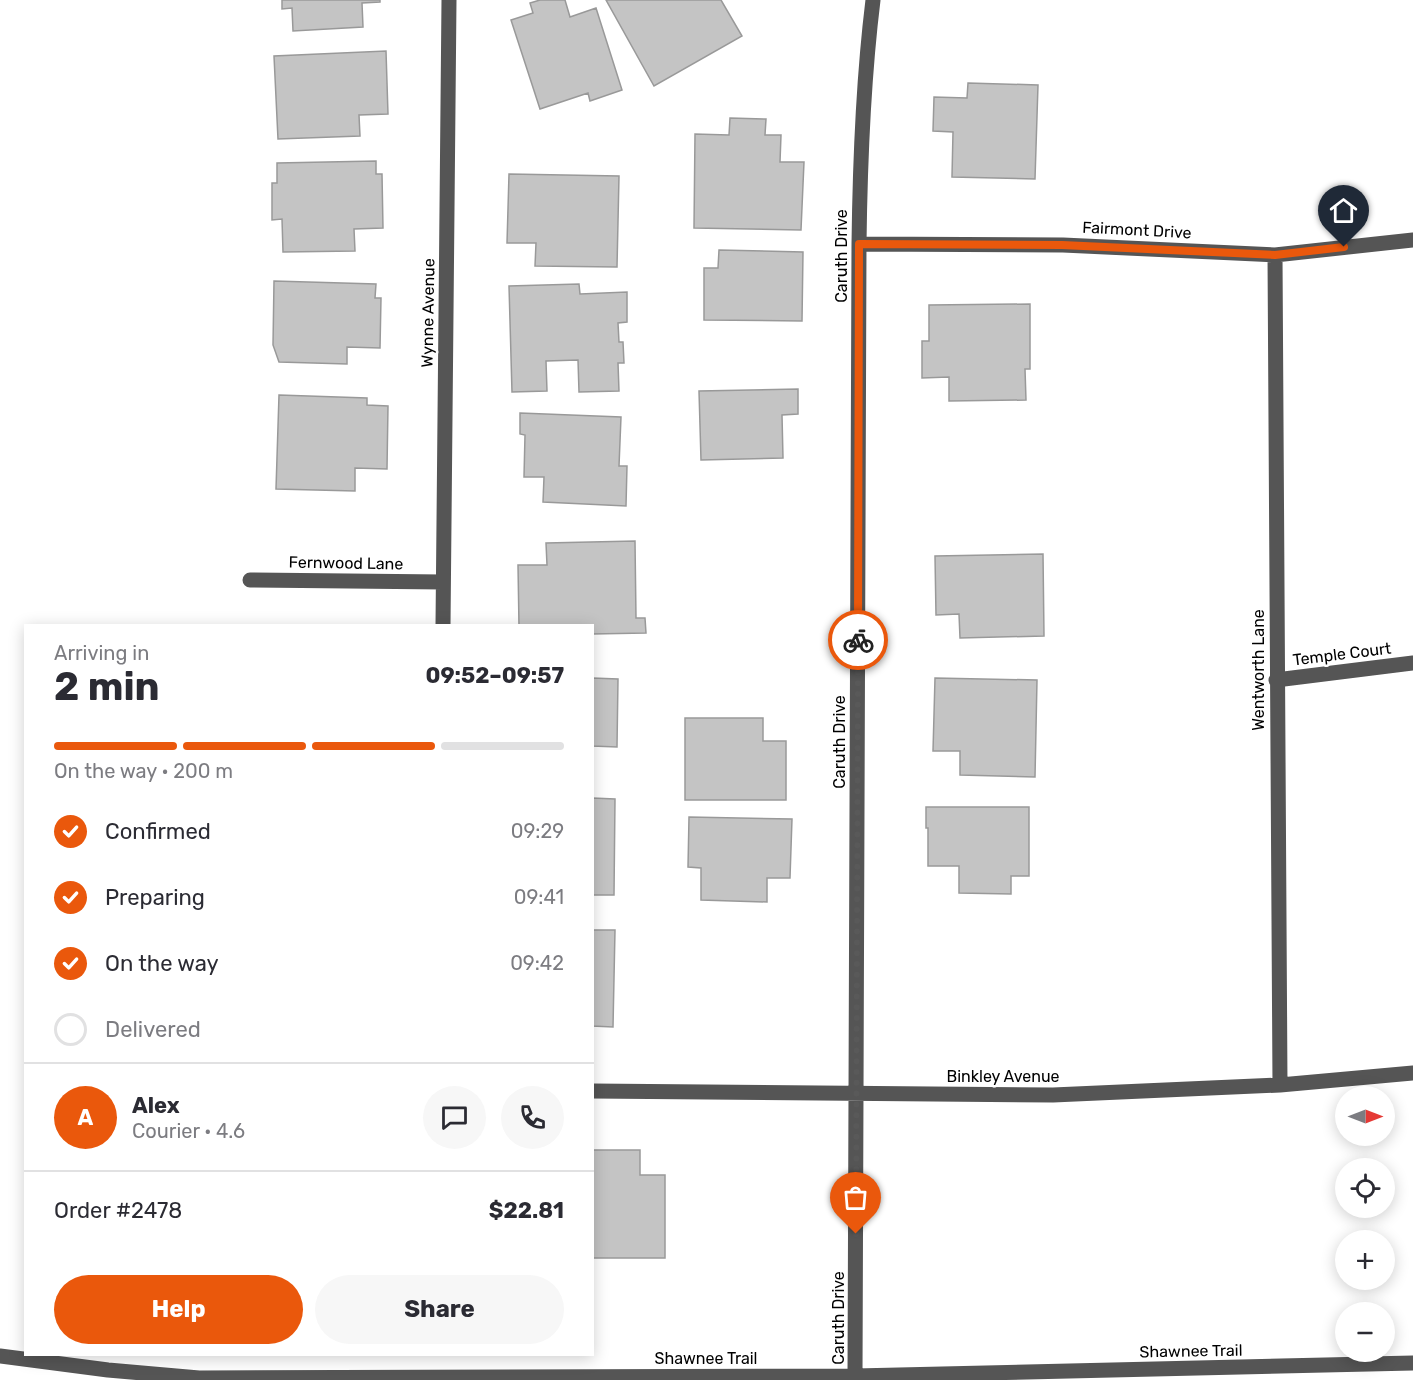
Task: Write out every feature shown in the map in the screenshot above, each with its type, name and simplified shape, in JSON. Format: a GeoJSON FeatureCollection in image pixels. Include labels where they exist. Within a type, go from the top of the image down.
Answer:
{"type":"FeatureCollection","features":[{"type":"Feature","properties":{"kind":"street","name":"Wynne Avenue"},"geometry":{"type":"LineString","coordinates":[[443,624],[449,0]]}},
{"type":"Feature","properties":{"kind":"street","name":"Caruth Drive"},"geometry":{"type":"LineString","coordinates":[[855,1376],[860,156],[864,86],[873,0]]}},
{"type":"Feature","properties":{"kind":"street","name":"Fairmont Drive"},"geometry":{"type":"LineString","coordinates":[[859,244],[1062,245],[1275,255],[1413,240]]}},
{"type":"Feature","properties":{"kind":"street","name":"Wentworth Lane"},"geometry":{"type":"LineString","coordinates":[[1275,255],[1280,1085]]}},
{"type":"Feature","properties":{"kind":"street","name":"Fernwood Lane"},"geometry":{"type":"LineString","coordinates":[[250,580],[443,582]]}},
{"type":"Feature","properties":{"kind":"street","name":"Temple Court"},"geometry":{"type":"LineString","coordinates":[[1276,680],[1413,663]]}},
{"type":"Feature","properties":{"kind":"street","name":"Binkley Avenue"},"geometry":{"type":"LineString","coordinates":[[594,1091],[1053,1095],[1280,1085],[1413,1073]]}},
{"type":"Feature","properties":{"kind":"street","name":"Shawnee Trail"},"geometry":{"type":"LineString","coordinates":[[0,1356],[119,1371],[199,1378],[855,1376],[1413,1363]]}},
{"type":"Feature","properties":{"kind":"building"},"geometry":{"type":"Polygon","coordinates":[[[282,0],[380,0],[380,2],[362,3],[363,27],[293,31],[292,8],[282,9],[282,0]]]}},
{"type":"Feature","properties":{"kind":"building"},"geometry":{"type":"Polygon","coordinates":[[[540,0],[565,0],[570,17],[596,8],[622,90],[590,101],[588,93],[540,109],[511,20],[533,13],[530,3],[540,0]]]}},
{"type":"Feature","properties":{"kind":"building"},"geometry":{"type":"Polygon","coordinates":[[[606,0],[721,0],[742,36],[654,86],[606,0]]]}},
{"type":"Feature","properties":{"kind":"building"},"geometry":{"type":"Polygon","coordinates":[[[386,51],[388,114],[359,115],[360,136],[278,139],[274,56],[386,51]]]}},
{"type":"Feature","properties":{"kind":"building"},"geometry":{"type":"Polygon","coordinates":[[[968,83],[1038,85],[1035,179],[952,177],[953,132],[933,131],[934,97],[967,98],[968,83]]]}},
{"type":"Feature","properties":{"kind":"building"},"geometry":{"type":"Polygon","coordinates":[[[730,118],[766,119],[765,135],[781,135],[780,162],[804,162],[801,230],[694,228],[695,134],[729,135],[730,118]]]}},
{"type":"Feature","properties":{"kind":"building"},"geometry":{"type":"Polygon","coordinates":[[[376,161],[376,174],[382,174],[383,228],[354,229],[355,251],[283,252],[282,219],[272,220],[272,183],[277,183],[277,163],[376,161]]]}},
{"type":"Feature","properties":{"kind":"building"},"geometry":{"type":"Polygon","coordinates":[[[509,174],[619,176],[617,267],[535,266],[536,243],[507,243],[509,174]]]}},
{"type":"Feature","properties":{"kind":"building"},"geometry":{"type":"Polygon","coordinates":[[[719,250],[803,252],[802,321],[704,320],[704,268],[718,268],[719,250]]]}},
{"type":"Feature","properties":{"kind":"building"},"geometry":{"type":"Polygon","coordinates":[[[274,281],[376,284],[375,298],[381,298],[380,348],[347,347],[347,364],[279,362],[273,345],[274,281]]]}},
{"type":"Feature","properties":{"kind":"building"},"geometry":{"type":"Polygon","coordinates":[[[579,284],[580,294],[627,292],[627,322],[618,323],[619,342],[623,342],[624,363],[618,363],[619,391],[579,392],[578,360],[546,361],[547,391],[512,392],[509,286],[579,284]]]}},
{"type":"Feature","properties":{"kind":"building"},"geometry":{"type":"Polygon","coordinates":[[[1030,304],[1030,369],[1025,369],[1026,400],[949,401],[949,377],[922,378],[922,341],[929,341],[929,305],[1030,304]]]}},
{"type":"Feature","properties":{"kind":"building"},"geometry":{"type":"Polygon","coordinates":[[[798,389],[798,414],[782,415],[783,458],[701,460],[699,391],[798,389]]]}},
{"type":"Feature","properties":{"kind":"building"},"geometry":{"type":"Polygon","coordinates":[[[279,395],[367,398],[367,405],[388,406],[387,469],[355,468],[355,491],[276,489],[279,395]]]}},
{"type":"Feature","properties":{"kind":"building"},"geometry":{"type":"Polygon","coordinates":[[[520,413],[621,417],[619,466],[627,466],[626,506],[543,502],[544,477],[524,477],[525,435],[520,434],[520,413]]]}},
{"type":"Feature","properties":{"kind":"building"},"geometry":{"type":"Polygon","coordinates":[[[635,541],[636,618],[645,618],[646,633],[594,634],[594,624],[519,624],[518,565],[547,565],[546,543],[635,541]]]}},
{"type":"Feature","properties":{"kind":"building"},"geometry":{"type":"Polygon","coordinates":[[[1043,554],[1044,636],[960,638],[959,614],[936,615],[935,556],[1043,554]]]}},
{"type":"Feature","properties":{"kind":"building"},"geometry":{"type":"Polygon","coordinates":[[[594,678],[618,679],[617,747],[594,746],[594,678]]]}},
{"type":"Feature","properties":{"kind":"building"},"geometry":{"type":"Polygon","coordinates":[[[935,678],[1037,680],[1035,777],[960,775],[960,751],[933,751],[935,678]]]}},
{"type":"Feature","properties":{"kind":"building"},"geometry":{"type":"Polygon","coordinates":[[[685,718],[763,718],[763,741],[786,741],[786,800],[685,800],[685,718]]]}},
{"type":"Feature","properties":{"kind":"building"},"geometry":{"type":"Polygon","coordinates":[[[594,798],[615,799],[614,895],[594,895],[594,798]]]}},
{"type":"Feature","properties":{"kind":"building"},"geometry":{"type":"Polygon","coordinates":[[[926,807],[1029,807],[1029,876],[1011,876],[1011,894],[959,893],[959,866],[928,866],[926,807]]]}},
{"type":"Feature","properties":{"kind":"building"},"geometry":{"type":"Polygon","coordinates":[[[689,817],[792,819],[790,878],[767,878],[767,902],[701,900],[701,868],[688,867],[689,817]]]}},
{"type":"Feature","properties":{"kind":"building"},"geometry":{"type":"Polygon","coordinates":[[[594,930],[615,930],[613,1027],[594,1026],[594,930]]]}},
{"type":"Feature","properties":{"kind":"building"},"geometry":{"type":"Polygon","coordinates":[[[594,1150],[640,1150],[640,1175],[665,1175],[665,1258],[594,1258],[594,1150]]]}},
{"type":"Feature","properties":{"kind":"way so far"},"geometry":{"type":"LineString","coordinates":[[856,1234],[858,640]]}},
{"type":"Feature","properties":{"kind":"route"},"geometry":{"type":"LineString","coordinates":[[858,640],[859,244],[1062,245],[1275,255],[1344,247]]}}]}
